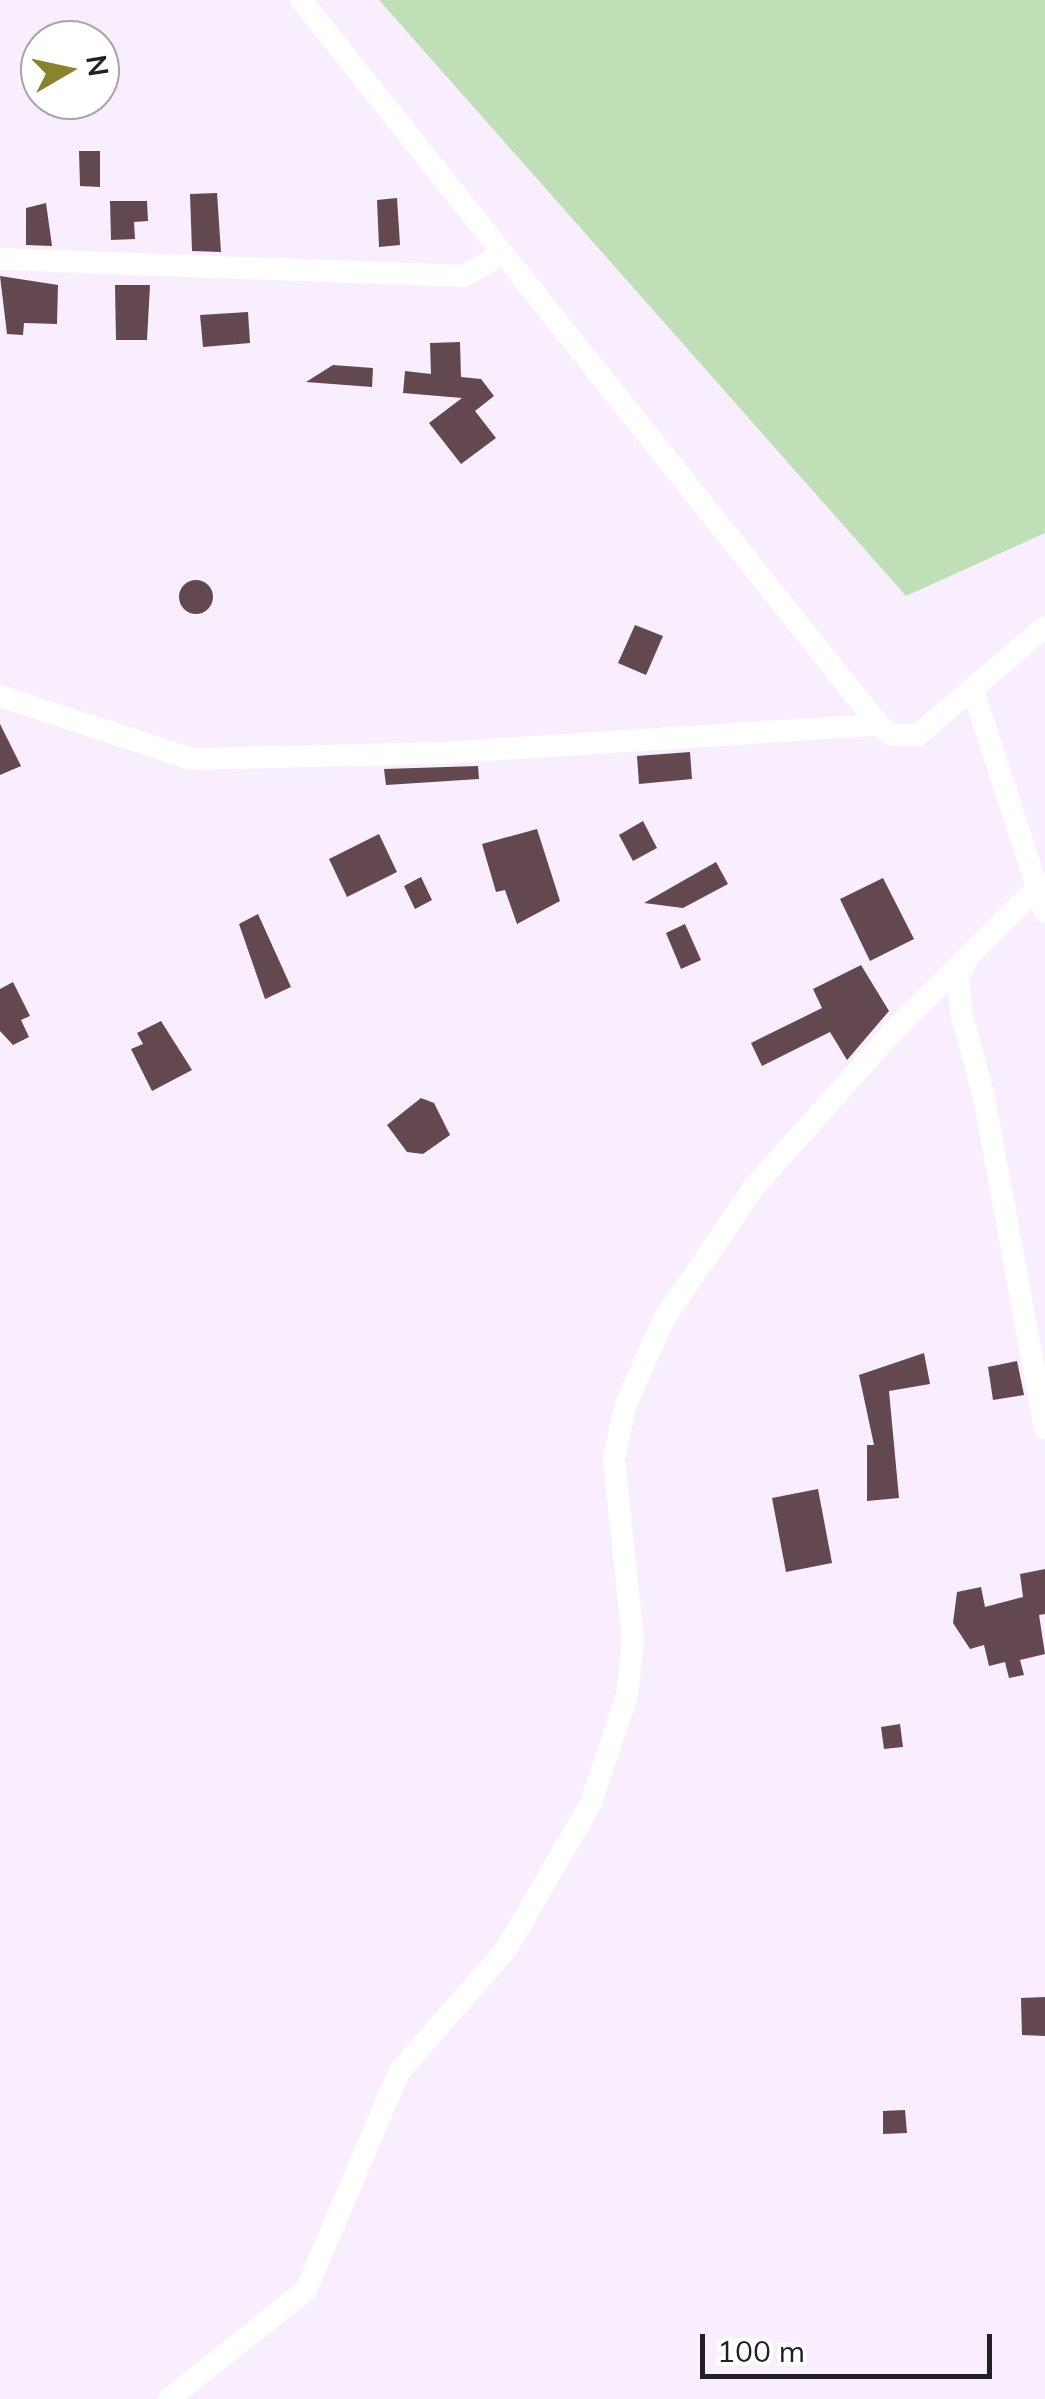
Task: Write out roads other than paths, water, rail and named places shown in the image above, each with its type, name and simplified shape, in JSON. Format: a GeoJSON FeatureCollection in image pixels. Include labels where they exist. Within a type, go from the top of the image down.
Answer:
{"type":"FeatureCollection","features":[{"type":"Feature","properties":{"kind":"street"},"geometry":{"type":"LineString","coordinates":[[301,0],[880,725],[892,735],[918,734],[1045,628]]}},
{"type":"Feature","properties":{"kind":"street"},"geometry":{"type":"LineString","coordinates":[[0,259],[464,276],[503,253]]}},
{"type":"Feature","properties":{"kind":"street"},"geometry":{"type":"LineString","coordinates":[[170,2399],[306,2290],[399,2072],[507,1948],[590,1805],[627,1695],[633,1640],[614,1458],[626,1404],[664,1319],[754,1187],[969,953],[1040,902],[972,690]]}},
{"type":"Feature","properties":{"kind":"street"},"geometry":{"type":"LineString","coordinates":[[0,696],[192,759],[441,753],[880,725]]}},
{"type":"Feature","properties":{"kind":"street"},"geometry":{"type":"LineString","coordinates":[[969,953],[958,980],[962,1016],[978,1068],[1045,1428]]}}]}
